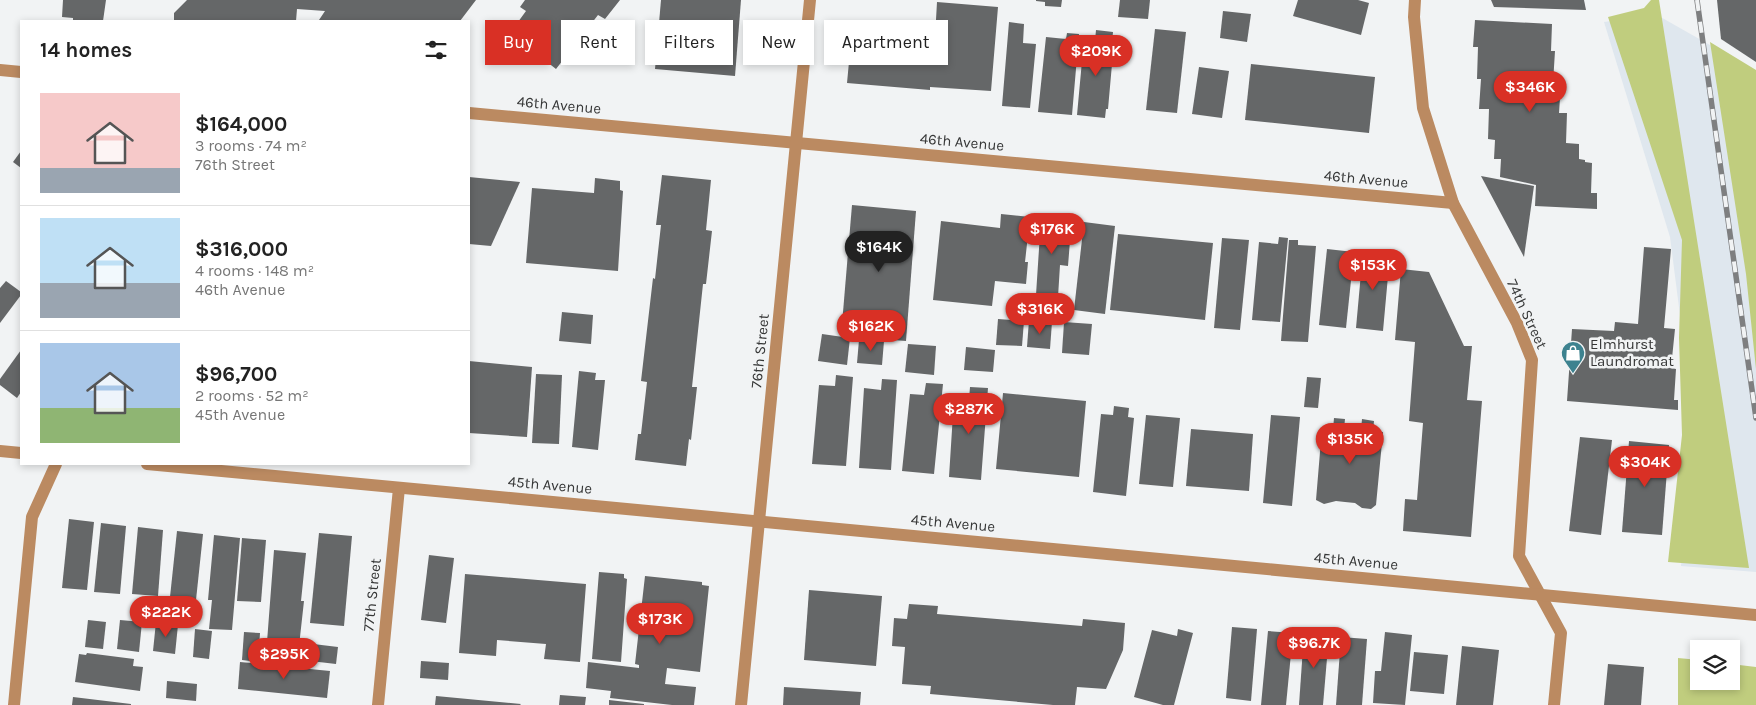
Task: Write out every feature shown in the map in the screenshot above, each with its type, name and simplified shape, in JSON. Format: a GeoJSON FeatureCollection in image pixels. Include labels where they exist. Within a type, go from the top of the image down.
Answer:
{"type":"FeatureCollection","features":[{"type":"Feature","properties":{"kind":"street","name":"76th Street"},"geometry":{"type":"LineString","coordinates":[[741,705],[810,0]]}},
{"type":"Feature","properties":{"kind":"street","name":"74th Street"},"geometry":{"type":"LineString","coordinates":[[1415,0],[1414,17],[1423,108],[1453,203],[1517,323],[1532,360],[1519,556],[1561,634],[1554,705]]}},
{"type":"Feature","properties":{"kind":"street"},"geometry":{"type":"LineString","coordinates":[[0,70],[20,72]]}},
{"type":"Feature","properties":{"kind":"street","name":"46th Avenue"},"geometry":{"type":"LineString","coordinates":[[470,113],[1453,203]]}},
{"type":"Feature","properties":{"kind":"street"},"geometry":{"type":"LineString","coordinates":[[0,451],[20,453]]}},
{"type":"Feature","properties":{"kind":"street"},"geometry":{"type":"LineString","coordinates":[[14,705],[32,517],[56,465]]}},
{"type":"Feature","properties":{"kind":"street","name":"45th Avenue"},"geometry":{"type":"LineString","coordinates":[[158,465],[1655,604],[1756,615]]}},
{"type":"Feature","properties":{"kind":"street","name":"77th Street"},"geometry":{"type":"LineString","coordinates":[[378,705],[399,488]]}},
{"type":"Feature","properties":{"kind":"shaded area"},"geometry":{"type":"Polygon","coordinates":[[[1657,15],[1724,53],[1756,81],[1756,572],[1681,566],[1693,417],[1670,237],[1604,22],[1657,15]]]}},
{"type":"Feature","properties":{"kind":"green space"},"geometry":{"type":"Polygon","coordinates":[[[1651,0],[1659,0],[1749,568],[1668,562],[1682,435],[1679,338],[1682,240],[1608,17],[1644,8],[1651,0]]]}},
{"type":"Feature","properties":{"kind":"green space"},"geometry":{"type":"Polygon","coordinates":[[[1710,42],[1756,70],[1756,369],[1746,274],[1710,42]]]}},
{"type":"Feature","properties":{"kind":"green space"},"geometry":{"type":"Polygon","coordinates":[[[1678,658],[1690,659],[1690,690],[1740,690],[1740,665],[1756,667],[1756,705],[1678,705],[1678,658]]]}},
{"type":"Feature","properties":{"kind":"building"},"geometry":{"type":"Polygon","coordinates":[[[63,0],[106,0],[103,20],[73,20],[73,18],[62,17],[63,0]]]}},
{"type":"Feature","properties":{"kind":"building"},"geometry":{"type":"Polygon","coordinates":[[[187,0],[476,0],[461,20],[319,20],[325,11],[297,9],[296,20],[174,20],[174,13],[187,0]]]}},
{"type":"Feature","properties":{"kind":"building"},"geometry":{"type":"Polygon","coordinates":[[[525,0],[620,0],[605,19],[598,15],[594,20],[561,20],[561,63],[556,69],[551,65],[551,20],[519,20],[526,11],[520,7],[525,0]]]}},
{"type":"Feature","properties":{"kind":"building"},"geometry":{"type":"Polygon","coordinates":[[[661,0],[741,0],[735,76],[655,69],[655,65],[733,65],[733,20],[659,20],[661,0]]]}},
{"type":"Feature","properties":{"kind":"building"},"geometry":{"type":"Polygon","coordinates":[[[1036,0],[1062,0],[1061,7],[1045,6],[1045,2],[1036,0]]]}},
{"type":"Feature","properties":{"kind":"building"},"geometry":{"type":"Polygon","coordinates":[[[1120,0],[1150,0],[1148,19],[1118,17],[1120,0]]]}},
{"type":"Feature","properties":{"kind":"building"},"geometry":{"type":"Polygon","coordinates":[[[1298,0],[1358,0],[1369,3],[1361,35],[1293,16],[1298,0]]]}},
{"type":"Feature","properties":{"kind":"building"},"geometry":{"type":"Polygon","coordinates":[[[1491,0],[1584,0],[1586,10],[1494,7],[1491,0]]]}},
{"type":"Feature","properties":{"kind":"building"},"geometry":{"type":"Polygon","coordinates":[[[1717,0],[1756,0],[1756,62],[1721,39],[1717,0]]]}},
{"type":"Feature","properties":{"kind":"building"},"geometry":{"type":"Polygon","coordinates":[[[937,2],[998,7],[991,91],[930,87],[930,90],[847,83],[849,65],[948,65],[948,20],[936,20],[937,2]]]}},
{"type":"Feature","properties":{"kind":"building"},"geometry":{"type":"Polygon","coordinates":[[[1223,11],[1251,14],[1247,42],[1220,38],[1223,11]]]}},
{"type":"Feature","properties":{"kind":"building"},"geometry":{"type":"Polygon","coordinates":[[[1475,20],[1552,24],[1551,51],[1555,51],[1553,83],[1561,83],[1559,113],[1567,113],[1566,143],[1579,144],[1579,159],[1592,163],[1591,193],[1597,193],[1597,209],[1535,206],[1536,185],[1500,177],[1501,159],[1494,159],[1495,140],[1488,139],[1489,109],[1479,109],[1481,79],[1477,79],[1478,47],[1473,47],[1475,20]]]}},
{"type":"Feature","properties":{"kind":"building"},"geometry":{"type":"Polygon","coordinates":[[[1009,22],[1024,24],[1023,43],[1036,44],[1030,108],[1002,106],[1009,22]]]}},
{"type":"Feature","properties":{"kind":"building"},"geometry":{"type":"Polygon","coordinates":[[[1155,29],[1186,32],[1177,113],[1146,110],[1155,29]]]}},
{"type":"Feature","properties":{"kind":"building"},"geometry":{"type":"Polygon","coordinates":[[[1096,30],[1113,32],[1108,109],[1106,109],[1105,118],[1077,115],[1083,50],[1094,51],[1096,30]]]}},
{"type":"Feature","properties":{"kind":"building"},"geometry":{"type":"Polygon","coordinates":[[[1067,33],[1079,34],[1072,115],[1038,112],[1046,37],[1066,39],[1067,33]]]}},
{"type":"Feature","properties":{"kind":"building"},"geometry":{"type":"Polygon","coordinates":[[[1251,64],[1375,77],[1369,133],[1245,120],[1251,64]]]}},
{"type":"Feature","properties":{"kind":"building"},"geometry":{"type":"Polygon","coordinates":[[[1199,67],[1229,71],[1222,118],[1192,114],[1199,67]]]}},
{"type":"Feature","properties":{"kind":"building"},"geometry":{"type":"Polygon","coordinates":[[[20,152],[20,167],[13,162],[20,152]]]}},
{"type":"Feature","properties":{"kind":"building"},"geometry":{"type":"Polygon","coordinates":[[[662,175],[711,180],[706,230],[712,231],[706,284],[703,284],[692,387],[697,387],[686,466],[635,460],[638,434],[641,434],[647,382],[641,381],[661,225],[656,225],[662,175]]]}},
{"type":"Feature","properties":{"kind":"building"},"geometry":{"type":"Polygon","coordinates":[[[1481,176],[1534,186],[1524,257],[1481,176]]]}},
{"type":"Feature","properties":{"kind":"building"},"geometry":{"type":"Polygon","coordinates":[[[470,177],[520,182],[491,246],[470,244],[470,177]]]}},
{"type":"Feature","properties":{"kind":"building"},"geometry":{"type":"Polygon","coordinates":[[[595,178],[620,181],[620,190],[623,191],[618,271],[526,263],[532,188],[594,193],[595,178]]]}},
{"type":"Feature","properties":{"kind":"building"},"geometry":{"type":"Polygon","coordinates":[[[852,205],[916,211],[906,341],[841,336],[852,205]]]}},
{"type":"Feature","properties":{"kind":"building"},"geometry":{"type":"Polygon","coordinates":[[[1001,214],[1030,217],[1025,262],[1028,262],[1026,284],[995,281],[992,306],[933,300],[941,221],[1000,228],[1001,214]]]}},
{"type":"Feature","properties":{"kind":"building"},"geometry":{"type":"Polygon","coordinates":[[[1041,218],[1068,220],[1068,228],[1071,228],[1068,266],[1060,265],[1058,297],[1036,295],[1041,218]]]}},
{"type":"Feature","properties":{"kind":"building"},"geometry":{"type":"Polygon","coordinates":[[[1084,222],[1115,226],[1105,314],[1074,310],[1084,222]]]}},
{"type":"Feature","properties":{"kind":"building"},"geometry":{"type":"Polygon","coordinates":[[[1118,234],[1213,243],[1205,320],[1110,310],[1118,234]]]}},
{"type":"Feature","properties":{"kind":"building"},"geometry":{"type":"Polygon","coordinates":[[[1279,237],[1288,238],[1280,322],[1252,320],[1259,242],[1278,244],[1279,237]]]}},
{"type":"Feature","properties":{"kind":"building"},"geometry":{"type":"Polygon","coordinates":[[[1222,238],[1249,240],[1240,330],[1214,328],[1222,238]]]}},
{"type":"Feature","properties":{"kind":"building"},"geometry":{"type":"Polygon","coordinates":[[[1289,240],[1298,240],[1298,245],[1316,246],[1308,342],[1281,341],[1289,240]]]}},
{"type":"Feature","properties":{"kind":"building"},"geometry":{"type":"Polygon","coordinates":[[[1644,247],[1671,249],[1664,328],[1675,329],[1671,368],[1676,369],[1674,400],[1678,400],[1678,410],[1567,401],[1572,329],[1614,331],[1615,322],[1638,324],[1644,247]]]}},
{"type":"Feature","properties":{"kind":"building"},"geometry":{"type":"Polygon","coordinates":[[[1327,249],[1354,252],[1346,328],[1319,325],[1327,249]]]}},
{"type":"Feature","properties":{"kind":"building"},"geometry":{"type":"Polygon","coordinates":[[[1363,251],[1390,254],[1383,331],[1356,328],[1363,251]]]}},
{"type":"Feature","properties":{"kind":"building"},"geometry":{"type":"Polygon","coordinates":[[[1401,269],[1429,272],[1464,346],[1472,346],[1467,400],[1482,401],[1471,537],[1403,531],[1405,499],[1417,500],[1423,423],[1409,421],[1415,342],[1395,340],[1401,269]]]}},
{"type":"Feature","properties":{"kind":"building"},"geometry":{"type":"Polygon","coordinates":[[[6,281],[20,291],[20,296],[0,323],[0,288],[6,281]]]}},
{"type":"Feature","properties":{"kind":"building"},"geometry":{"type":"Polygon","coordinates":[[[562,312],[593,315],[591,344],[559,341],[562,312]]]}},
{"type":"Feature","properties":{"kind":"building"},"geometry":{"type":"Polygon","coordinates":[[[998,319],[1024,321],[1022,346],[996,345],[998,319]]]}},
{"type":"Feature","properties":{"kind":"building"},"geometry":{"type":"Polygon","coordinates":[[[1029,320],[1052,322],[1050,349],[1027,347],[1029,320]]]}},
{"type":"Feature","properties":{"kind":"building"},"geometry":{"type":"Polygon","coordinates":[[[1064,322],[1092,324],[1089,355],[1062,353],[1064,322]]]}},
{"type":"Feature","properties":{"kind":"building"},"geometry":{"type":"Polygon","coordinates":[[[822,334],[850,338],[847,365],[818,361],[822,334]]]}},
{"type":"Feature","properties":{"kind":"building"},"geometry":{"type":"Polygon","coordinates":[[[859,340],[884,341],[882,365],[857,363],[859,340]]]}},
{"type":"Feature","properties":{"kind":"building"},"geometry":{"type":"Polygon","coordinates":[[[908,344],[936,346],[934,375],[905,372],[908,344]]]}},
{"type":"Feature","properties":{"kind":"building"},"geometry":{"type":"Polygon","coordinates":[[[966,347],[995,350],[993,372],[964,370],[966,347]]]}},
{"type":"Feature","properties":{"kind":"building"},"geometry":{"type":"Polygon","coordinates":[[[20,351],[20,394],[17,398],[0,385],[0,379],[20,351]]]}},
{"type":"Feature","properties":{"kind":"building"},"geometry":{"type":"Polygon","coordinates":[[[470,361],[532,367],[527,437],[470,433],[470,361]]]}},
{"type":"Feature","properties":{"kind":"building"},"geometry":{"type":"Polygon","coordinates":[[[579,371],[596,373],[595,380],[605,380],[598,450],[572,447],[579,371]]]}},
{"type":"Feature","properties":{"kind":"building"},"geometry":{"type":"Polygon","coordinates":[[[536,374],[562,375],[559,444],[532,443],[536,374]]]}},
{"type":"Feature","properties":{"kind":"building"},"geometry":{"type":"Polygon","coordinates":[[[836,375],[853,377],[846,466],[812,464],[819,385],[835,386],[836,375]]]}},
{"type":"Feature","properties":{"kind":"building"},"geometry":{"type":"Polygon","coordinates":[[[1307,377],[1321,378],[1318,408],[1304,407],[1307,377]]]}},
{"type":"Feature","properties":{"kind":"building"},"geometry":{"type":"Polygon","coordinates":[[[882,379],[897,380],[891,470],[859,468],[864,388],[881,390],[882,379]]]}},
{"type":"Feature","properties":{"kind":"building"},"geometry":{"type":"Polygon","coordinates":[[[926,383],[943,384],[934,474],[902,471],[910,394],[924,395],[926,383]]]}},
{"type":"Feature","properties":{"kind":"building"},"geometry":{"type":"Polygon","coordinates":[[[970,387],[988,388],[981,480],[949,477],[954,398],[969,399],[970,387]]]}},
{"type":"Feature","properties":{"kind":"building"},"geometry":{"type":"Polygon","coordinates":[[[1003,393],[1086,401],[1079,477],[996,469],[1003,393]]]}},
{"type":"Feature","properties":{"kind":"building"},"geometry":{"type":"Polygon","coordinates":[[[1114,406],[1129,408],[1128,417],[1134,418],[1126,496],[1093,492],[1101,414],[1113,415],[1114,406]]]}},
{"type":"Feature","properties":{"kind":"building"},"geometry":{"type":"Polygon","coordinates":[[[1146,415],[1180,418],[1173,487],[1139,484],[1146,415]]]}},
{"type":"Feature","properties":{"kind":"building"},"geometry":{"type":"Polygon","coordinates":[[[1271,415],[1300,417],[1292,506],[1263,503],[1271,415]]]}},
{"type":"Feature","properties":{"kind":"building"},"geometry":{"type":"Polygon","coordinates":[[[1334,418],[1345,419],[1344,429],[1361,430],[1362,419],[1374,421],[1373,431],[1383,432],[1376,505],[1371,509],[1362,508],[1355,503],[1336,501],[1324,504],[1316,500],[1322,428],[1333,429],[1334,418]]]}},
{"type":"Feature","properties":{"kind":"building"},"geometry":{"type":"Polygon","coordinates":[[[1191,429],[1253,434],[1249,491],[1186,486],[1191,429]]]}},
{"type":"Feature","properties":{"kind":"building"},"geometry":{"type":"Polygon","coordinates":[[[1580,437],[1612,440],[1601,535],[1569,531],[1580,437]]]}},
{"type":"Feature","properties":{"kind":"building"},"geometry":{"type":"Polygon","coordinates":[[[1629,441],[1669,445],[1662,535],[1622,532],[1629,441]]]}},
{"type":"Feature","properties":{"kind":"building"},"geometry":{"type":"Polygon","coordinates":[[[69,519],[94,522],[87,590],[62,588],[69,519]]]}},
{"type":"Feature","properties":{"kind":"building"},"geometry":{"type":"Polygon","coordinates":[[[101,523],[126,526],[120,594],[94,592],[101,523]]]}},
{"type":"Feature","properties":{"kind":"building"},"geometry":{"type":"Polygon","coordinates":[[[138,527],[163,530],[158,596],[132,594],[138,527]]]}},
{"type":"Feature","properties":{"kind":"building"},"geometry":{"type":"Polygon","coordinates":[[[177,531],[203,534],[196,600],[170,597],[177,531]]]}},
{"type":"Feature","properties":{"kind":"building"},"geometry":{"type":"Polygon","coordinates":[[[319,533],[352,536],[344,626],[310,623],[319,533]]]}},
{"type":"Feature","properties":{"kind":"building"},"geometry":{"type":"Polygon","coordinates":[[[214,535],[240,538],[232,630],[209,629],[212,600],[208,600],[214,535]]]}},
{"type":"Feature","properties":{"kind":"building"},"geometry":{"type":"Polygon","coordinates":[[[242,538],[266,540],[261,602],[237,601],[242,538]]]}},
{"type":"Feature","properties":{"kind":"building"},"geometry":{"type":"Polygon","coordinates":[[[274,550],[306,553],[301,601],[304,601],[299,646],[267,642],[274,550]]]}},
{"type":"Feature","properties":{"kind":"building"},"geometry":{"type":"Polygon","coordinates":[[[429,555],[454,558],[446,623],[421,620],[429,555]]]}},
{"type":"Feature","properties":{"kind":"building"},"geometry":{"type":"Polygon","coordinates":[[[599,572],[624,574],[624,578],[627,579],[621,662],[592,659],[599,572]]]}},
{"type":"Feature","properties":{"kind":"building"},"geometry":{"type":"Polygon","coordinates":[[[465,574],[586,584],[580,662],[544,659],[546,644],[497,640],[496,656],[459,653],[465,574]]]}},
{"type":"Feature","properties":{"kind":"building"},"geometry":{"type":"Polygon","coordinates":[[[645,576],[702,582],[702,585],[709,586],[700,672],[667,668],[665,684],[696,687],[694,705],[672,705],[610,698],[611,691],[586,688],[588,662],[639,668],[639,665],[635,664],[645,576]]]}},
{"type":"Feature","properties":{"kind":"building"},"geometry":{"type":"Polygon","coordinates":[[[809,590],[882,596],[876,666],[804,660],[809,590]]]}},
{"type":"Feature","properties":{"kind":"building"},"geometry":{"type":"Polygon","coordinates":[[[909,604],[938,606],[937,614],[1082,626],[1083,619],[1125,623],[1123,650],[1106,689],[1077,687],[1075,705],[1053,705],[930,694],[931,686],[902,684],[905,647],[892,646],[894,618],[907,619],[909,604]]]}},
{"type":"Feature","properties":{"kind":"building"},"geometry":{"type":"Polygon","coordinates":[[[88,620],[106,622],[103,649],[85,647],[88,620]]]}},
{"type":"Feature","properties":{"kind":"building"},"geometry":{"type":"Polygon","coordinates":[[[120,620],[142,622],[139,652],[117,649],[120,620]]]}},
{"type":"Feature","properties":{"kind":"building"},"geometry":{"type":"Polygon","coordinates":[[[156,622],[178,625],[175,654],[153,651],[156,622]]]}},
{"type":"Feature","properties":{"kind":"building"},"geometry":{"type":"Polygon","coordinates":[[[1232,627],[1257,629],[1251,701],[1226,698],[1232,627]]]}},
{"type":"Feature","properties":{"kind":"building"},"geometry":{"type":"Polygon","coordinates":[[[195,629],[212,631],[209,659],[193,657],[195,629]]]}},
{"type":"Feature","properties":{"kind":"building"},"geometry":{"type":"Polygon","coordinates":[[[1178,629],[1193,633],[1174,705],[1163,705],[1134,697],[1152,630],[1177,636],[1178,629]]]}},
{"type":"Feature","properties":{"kind":"building"},"geometry":{"type":"Polygon","coordinates":[[[1268,631],[1293,633],[1286,705],[1261,705],[1268,631]]]}},
{"type":"Feature","properties":{"kind":"building"},"geometry":{"type":"Polygon","coordinates":[[[244,632],[260,633],[258,662],[242,660],[244,632]]]}},
{"type":"Feature","properties":{"kind":"building"},"geometry":{"type":"Polygon","coordinates":[[[1385,632],[1412,635],[1405,705],[1373,703],[1375,671],[1381,671],[1385,632]]]}},
{"type":"Feature","properties":{"kind":"building"},"geometry":{"type":"Polygon","coordinates":[[[1304,633],[1329,635],[1323,705],[1299,705],[1304,633]]]}},
{"type":"Feature","properties":{"kind":"building"},"geometry":{"type":"Polygon","coordinates":[[[1341,637],[1367,639],[1362,705],[1336,705],[1341,637]]]}},
{"type":"Feature","properties":{"kind":"building"},"geometry":{"type":"Polygon","coordinates":[[[305,643],[338,647],[336,664],[302,660],[305,643]]]}},
{"type":"Feature","properties":{"kind":"building"},"geometry":{"type":"Polygon","coordinates":[[[1462,646],[1499,650],[1493,705],[1456,705],[1462,646]]]}},
{"type":"Feature","properties":{"kind":"building"},"geometry":{"type":"Polygon","coordinates":[[[1414,652],[1448,655],[1444,694],[1410,691],[1414,652]]]}},
{"type":"Feature","properties":{"kind":"building"},"geometry":{"type":"Polygon","coordinates":[[[87,653],[134,659],[133,666],[143,667],[140,691],[75,682],[79,654],[86,655],[87,653]]]}},
{"type":"Feature","properties":{"kind":"building"},"geometry":{"type":"Polygon","coordinates":[[[421,661],[449,663],[448,680],[420,678],[421,661]]]}},
{"type":"Feature","properties":{"kind":"building"},"geometry":{"type":"Polygon","coordinates":[[[240,662],[330,671],[327,698],[238,689],[240,662]]]}},
{"type":"Feature","properties":{"kind":"building"},"geometry":{"type":"Polygon","coordinates":[[[1608,664],[1644,667],[1641,705],[1604,705],[1608,664]]]}},
{"type":"Feature","properties":{"kind":"building"},"geometry":{"type":"Polygon","coordinates":[[[167,681],[197,684],[196,701],[166,698],[167,681]]]}},
{"type":"Feature","properties":{"kind":"building"},"geometry":{"type":"Polygon","coordinates":[[[784,687],[861,692],[860,705],[783,705],[784,687]]]}},
{"type":"Feature","properties":{"kind":"building"},"geometry":{"type":"Polygon","coordinates":[[[560,695],[586,697],[585,705],[559,705],[560,695]]]}},
{"type":"Feature","properties":{"kind":"building"},"geometry":{"type":"Polygon","coordinates":[[[436,696],[521,704],[435,705],[436,696]]]}},
{"type":"Feature","properties":{"kind":"building"},"geometry":{"type":"Polygon","coordinates":[[[73,697],[131,704],[131,705],[72,705],[73,697]]]}},
{"type":"Feature","properties":{"kind":"building"},"geometry":{"type":"Polygon","coordinates":[[[609,700],[644,704],[644,705],[609,705],[609,700]]]}},
{"type":"Feature","properties":{"kind":"railway"},"geometry":{"type":"LineString","coordinates":[[1697,0],[1756,418]]}},
{"type":"Feature","properties":{"kind":"place","name":"Elmhurst Laundromat"},"geometry":{"type":"Point","coordinates":[1573,374]}}]}
